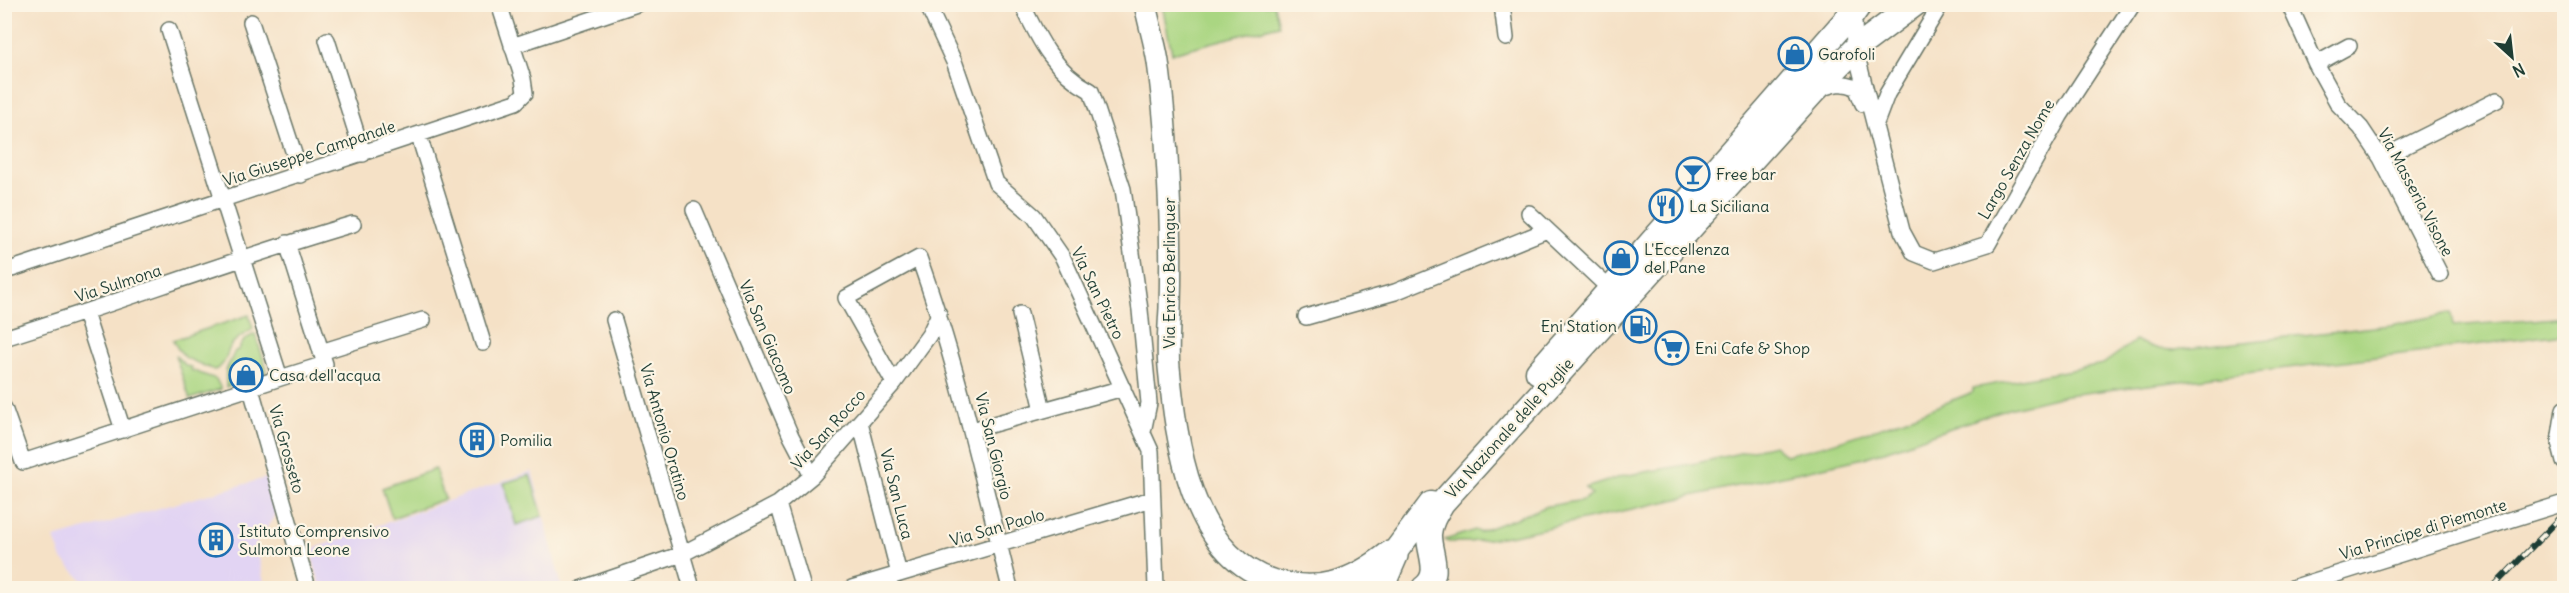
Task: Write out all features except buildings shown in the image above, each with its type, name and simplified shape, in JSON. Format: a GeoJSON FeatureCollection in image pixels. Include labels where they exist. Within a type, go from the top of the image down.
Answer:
{"type":"FeatureCollection","features":[{"type":"Feature","properties":{"kind":"main road","name":"Via Enrico Berlinguer"},"geometry":{"type":"LineString","coordinates":[[1145,4],[1158,61],[1169,194],[1171,253],[1168,365],[1184,462],[1196,502],[1213,537],[1254,572],[1292,586],[1324,586],[1344,581],[1365,571],[1394,548],[1400,547]]}},
{"type":"Feature","properties":{"kind":"main road","name":"Via Nazionale delle Puglie"},"geometry":{"type":"LineString","coordinates":[[1368,588],[1468,452],[1860,4]]}},
{"type":"Feature","properties":{"kind":"main road","name":"Via Nazionale delle Puglie"},"geometry":{"type":"LineString","coordinates":[[1424,588],[1434,574],[1434,559],[1429,536],[1431,522],[1442,502],[1814,91],[1856,49],[1916,4]]}},
{"type":"Feature","properties":{"kind":"main road","name":"Via Enrico Berlinguer"},"geometry":{"type":"LineString","coordinates":[[1213,537],[1213,547],[1227,566],[1259,588]]}},
{"type":"Feature","properties":{"kind":"main road","name":"Via Nazionale delle Puglie"},"geometry":{"type":"LineString","coordinates":[[1388,588],[1387,579],[1400,547]]}},
{"type":"Feature","properties":{"kind":"street","name":"Via Giuseppe Campanale"},"geometry":{"type":"LineString","coordinates":[[12,270],[516,102],[525,93],[523,79],[499,4]]}},
{"type":"Feature","properties":{"kind":"street"},"geometry":{"type":"LineString","coordinates":[[512,46],[637,4]]}},
{"type":"Feature","properties":{"kind":"street","name":"Via San Pietro"},"geometry":{"type":"LineString","coordinates":[[927,4],[955,64],[996,183],[1034,216],[1063,258],[1151,451],[1156,588]]}},
{"type":"Feature","properties":{"kind":"street"},"geometry":{"type":"LineString","coordinates":[[1022,4],[1044,49],[1077,84],[1091,91],[1123,189],[1140,310],[1149,403],[1143,432]]}},
{"type":"Feature","properties":{"kind":"street"},"geometry":{"type":"LineString","coordinates":[[1502,4],[1506,38]]}},
{"type":"Feature","properties":{"kind":"street","name":"Largo Senza Nome"},"geometry":{"type":"LineString","coordinates":[[1865,4],[1854,20],[1856,49],[1902,231],[1914,253],[1934,261],[1988,244],[2060,116],[2133,4]]}},
{"type":"Feature","properties":{"kind":"street"},"geometry":{"type":"LineString","coordinates":[[1876,123],[1887,94],[1941,4]]}},
{"type":"Feature","properties":{"kind":"street","name":"Via Masseria Visone"},"geometry":{"type":"LineString","coordinates":[[2289,4],[2316,64],[2338,104],[2361,128],[2381,158],[2440,274]]}},
{"type":"Feature","properties":{"kind":"street"},"geometry":{"type":"LineString","coordinates":[[251,22],[301,175]]}},
{"type":"Feature","properties":{"kind":"street"},"geometry":{"type":"LineString","coordinates":[[169,30],[280,378]]}},
{"type":"Feature","properties":{"kind":"street"},"geometry":{"type":"LineString","coordinates":[[327,40],[363,154]]}},
{"type":"Feature","properties":{"kind":"street"},"geometry":{"type":"LineString","coordinates":[[2316,64],[2349,46]]}},
{"type":"Feature","properties":{"kind":"street","name":"Largo Senza Nome"},"geometry":{"type":"LineString","coordinates":[[1814,91],[1839,82],[1856,87],[1867,114],[1876,123]]}},
{"type":"Feature","properties":{"kind":"street"},"geometry":{"type":"LineString","coordinates":[[2381,158],[2497,100]]}},
{"type":"Feature","properties":{"kind":"street"},"geometry":{"type":"LineString","coordinates":[[419,136],[483,343]]}},
{"type":"Feature","properties":{"kind":"street","name":"Via San Giacomo"},"geometry":{"type":"LineString","coordinates":[[694,210],[791,436],[812,476]]}},
{"type":"Feature","properties":{"kind":"street"},"geometry":{"type":"LineString","coordinates":[[1529,213],[1610,289]]}},
{"type":"Feature","properties":{"kind":"street","name":"Via Sulmona"},"geometry":{"type":"LineString","coordinates":[[4,338],[85,313],[287,243],[353,224]]}},
{"type":"Feature","properties":{"kind":"street"},"geometry":{"type":"LineString","coordinates":[[1306,317],[1395,292],[1547,230]]}},
{"type":"Feature","properties":{"kind":"street"},"geometry":{"type":"LineString","coordinates":[[4,408],[23,462],[325,364],[287,243]]}},
{"type":"Feature","properties":{"kind":"street","name":"Via San Giorgio"},"geometry":{"type":"LineString","coordinates":[[894,383],[846,298],[919,258],[939,314],[972,430],[1010,588]]}},
{"type":"Feature","properties":{"kind":"street"},"geometry":{"type":"LineString","coordinates":[[85,313],[123,430]]}},
{"type":"Feature","properties":{"kind":"street","name":"Via San Rocco"},"geometry":{"type":"LineString","coordinates":[[583,588],[682,554],[778,504],[812,476],[894,383],[929,335],[939,314]]}},
{"type":"Feature","properties":{"kind":"street"},"geometry":{"type":"LineString","coordinates":[[1020,314],[1043,410]]}},
{"type":"Feature","properties":{"kind":"street"},"geometry":{"type":"LineString","coordinates":[[321,352],[423,320]]}},
{"type":"Feature","properties":{"kind":"street","name":"Via Antonio Oratino"},"geometry":{"type":"LineString","coordinates":[[614,320],[692,588]]}},
{"type":"Feature","properties":{"kind":"street"},"geometry":{"type":"LineString","coordinates":[[972,430],[1122,388]]}},
{"type":"Feature","properties":{"kind":"street","name":"Via Grosseto"},"geometry":{"type":"LineString","coordinates":[[251,389],[308,588]]}},
{"type":"Feature","properties":{"kind":"street"},"geometry":{"type":"LineString","coordinates":[[2565,409],[2559,442],[2565,462]]}},
{"type":"Feature","properties":{"kind":"street","name":"Via San Luca"},"geometry":{"type":"LineString","coordinates":[[860,422],[899,574]]}},
{"type":"Feature","properties":{"kind":"street","name":"Via San Paolo"},"geometry":{"type":"LineString","coordinates":[[852,588],[1152,499]]}},
{"type":"Feature","properties":{"kind":"street","name":"Via Principe di Piemonte"},"geometry":{"type":"LineString","coordinates":[[2292,588],[2565,503]]}},
{"type":"Feature","properties":{"kind":"street"},"geometry":{"type":"LineString","coordinates":[[778,504],[803,588]]}},
{"type":"Feature","properties":{"kind":"shaded area"},"geometry":{"type":"Polygon","coordinates":[[[532,471],[562,588],[321,588],[310,550],[532,471]]]}},
{"type":"Feature","properties":{"kind":"shaded area"},"geometry":{"type":"Polygon","coordinates":[[[266,478],[278,511],[256,543],[265,588],[90,588],[62,559],[54,538],[266,478]]]}},
{"type":"Feature","properties":{"kind":"green space"},"geometry":{"type":"Polygon","coordinates":[[[1162,5],[1274,5],[1279,25],[1172,53],[1162,5]]]}},
{"type":"Feature","properties":{"kind":"green space"},"geometry":{"type":"Polygon","coordinates":[[[2451,313],[2453,326],[2557,318],[2564,321],[2564,334],[2067,395],[2000,411],[1864,458],[1514,535],[1470,542],[1445,540],[1475,530],[1479,532],[1548,506],[1583,500],[1592,495],[1585,488],[1623,476],[1697,463],[1774,445],[1785,455],[1833,443],[1880,428],[1973,392],[1973,388],[2103,364],[2135,341],[2159,349],[2174,350],[2391,325],[2451,313]]]}},
{"type":"Feature","properties":{"kind":"green space"},"geometry":{"type":"Polygon","coordinates":[[[249,315],[253,329],[234,342],[223,363],[214,370],[186,358],[173,340],[249,315]]]}},
{"type":"Feature","properties":{"kind":"green space"},"geometry":{"type":"Polygon","coordinates":[[[255,334],[266,367],[265,374],[261,367],[237,374],[237,383],[226,387],[226,370],[235,351],[245,339],[255,334]]]}},
{"type":"Feature","properties":{"kind":"green space"},"geometry":{"type":"Polygon","coordinates":[[[175,355],[186,366],[191,367],[191,370],[216,379],[221,389],[190,399],[175,355]]]}},
{"type":"Feature","properties":{"kind":"green space"},"geometry":{"type":"Polygon","coordinates":[[[435,469],[445,499],[392,518],[382,488],[435,469]]]}},
{"type":"Feature","properties":{"kind":"green space"},"geometry":{"type":"Polygon","coordinates":[[[530,475],[543,516],[516,525],[504,483],[530,475]]]}},
{"type":"Feature","properties":{"kind":"railway"},"geometry":{"type":"LineString","coordinates":[[2492,588],[2564,514]]}},
{"type":"Feature","properties":{"kind":"place","name":"Garofoli"},"geometry":{"type":"Point","coordinates":[1795,54]}},
{"type":"Feature","properties":{"kind":"place","name":"Free bar"},"geometry":{"type":"Point","coordinates":[1693,174]}},
{"type":"Feature","properties":{"kind":"place","name":"La Siciliana"},"geometry":{"type":"Point","coordinates":[1666,206]}},
{"type":"Feature","properties":{"kind":"place","name":"L'Eccellenza del Pane"},"geometry":{"type":"Point","coordinates":[1621,258]}},
{"type":"Feature","properties":{"kind":"place","name":"Eni Station"},"geometry":{"type":"Point","coordinates":[1640,326]}},
{"type":"Feature","properties":{"kind":"place","name":"Eni Cafe & Shop"},"geometry":{"type":"Point","coordinates":[1672,348]}},
{"type":"Feature","properties":{"kind":"place","name":"Casa dell'acqua"},"geometry":{"type":"Point","coordinates":[246,375]}},
{"type":"Feature","properties":{"kind":"place","name":"Pomilia"},"geometry":{"type":"Point","coordinates":[477,440]}},
{"type":"Feature","properties":{"kind":"place","name":"Istituto Comprensivo Sulmona Leone"},"geometry":{"type":"Point","coordinates":[216,540]}}]}
